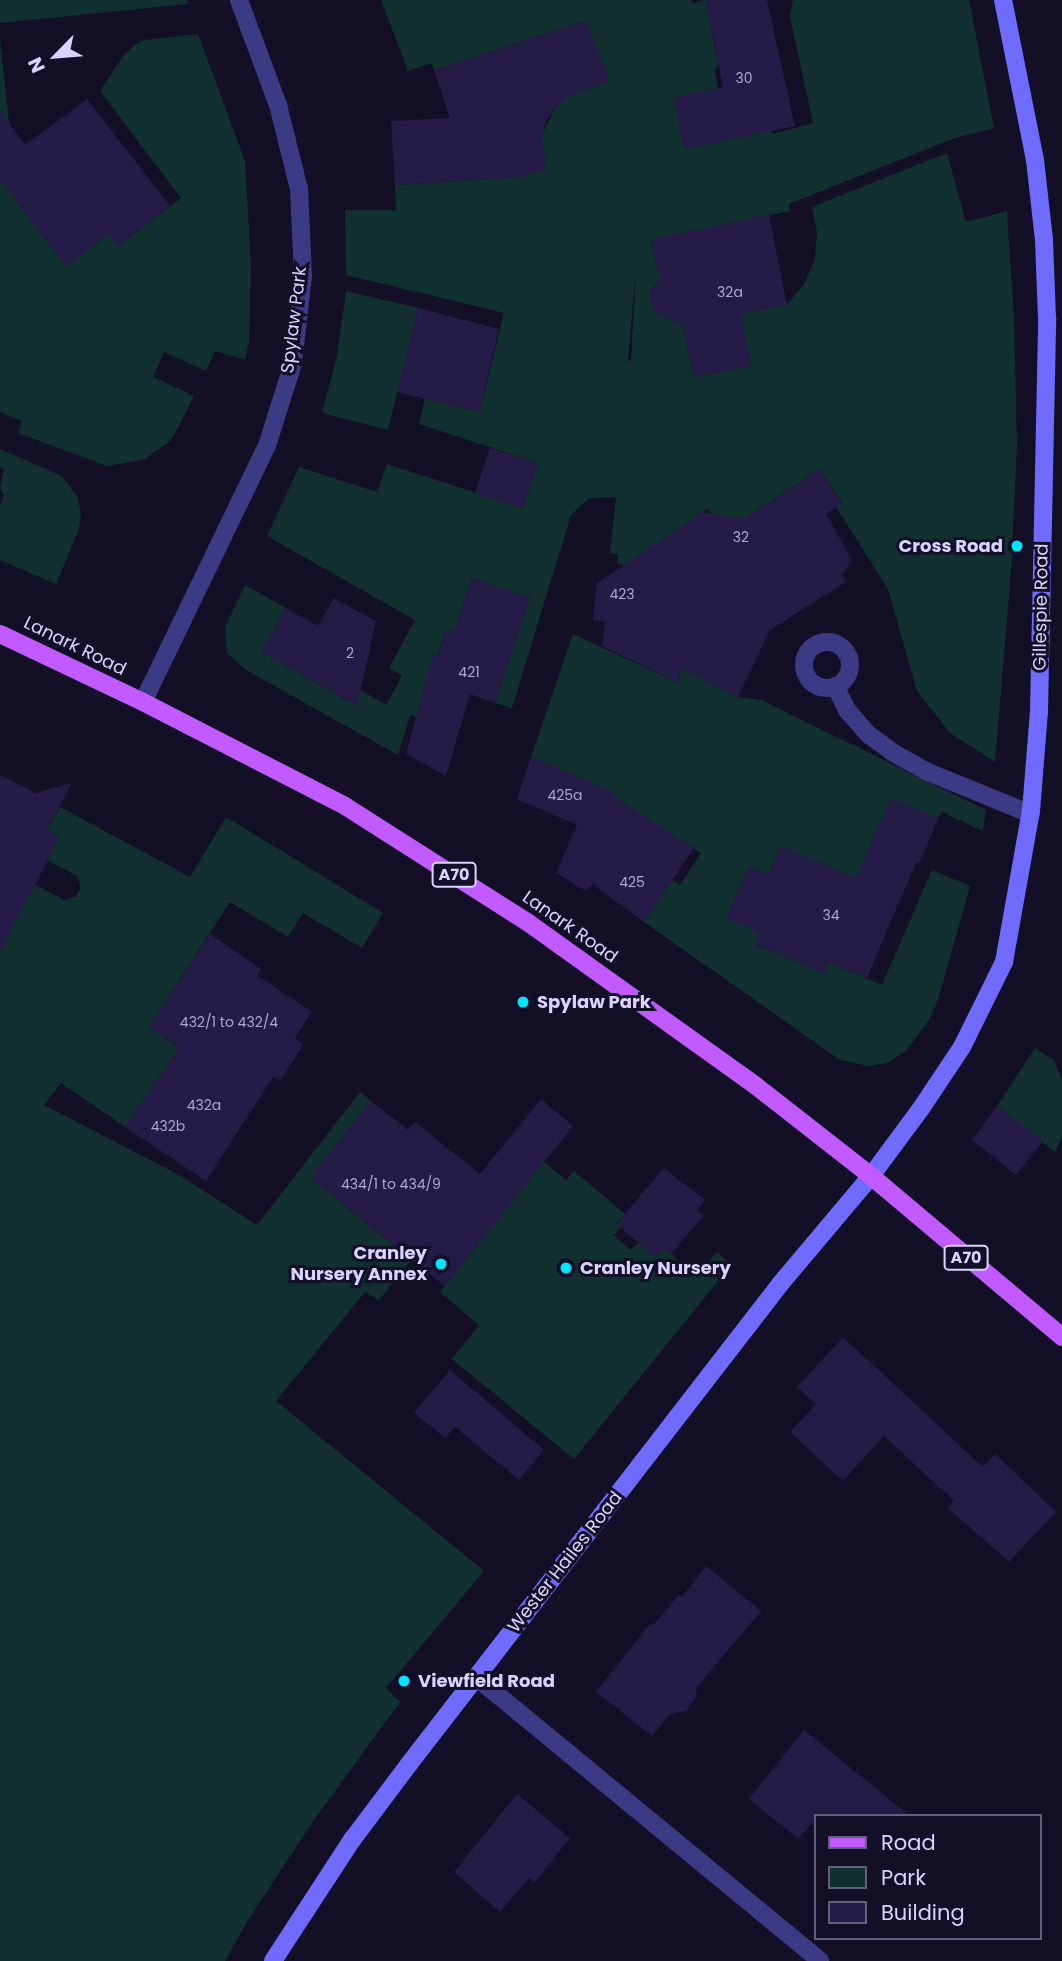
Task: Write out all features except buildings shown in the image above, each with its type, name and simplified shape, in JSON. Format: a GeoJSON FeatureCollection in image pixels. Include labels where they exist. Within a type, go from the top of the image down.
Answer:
{"type":"FeatureCollection","features":[{"type":"Feature","properties":{"kind":"main road","name":"Gillespie Road"},"geometry":{"type":"LineString","coordinates":[[871,1176],[962,1047],[990,995],[1004,962],[1031,814],[1039,711],[1047,318],[1044,240],[1035,160],[1003,0]]}},
{"type":"Feature","properties":{"kind":"main road","name":"Lanark Road"},"geometry":{"type":"LineString","coordinates":[[0,634],[142,702],[345,806],[530,924],[729,1065],[871,1176],[1062,1337]]}},
{"type":"Feature","properties":{"kind":"main road","name":"Wester Hailes Road"},"geometry":{"type":"LineString","coordinates":[[274,1961],[352,1840],[476,1676],[781,1283],[871,1176]]}},
{"type":"Feature","properties":{"kind":"street","name":"Spylaw Park"},"geometry":{"type":"LineString","coordinates":[[142,702],[267,446],[293,363],[303,276],[299,190],[278,105],[239,0]]}},
{"type":"Feature","properties":{"kind":"street"},"geometry":{"type":"LineString","coordinates":[[835,686],[847,710],[861,727],[892,752],[928,772],[1031,814]]}},
{"type":"Feature","properties":{"kind":"street"},"geometry":{"type":"LineString","coordinates":[[476,1676],[820,1961]]}},
{"type":"Feature","properties":{"kind":"green space"},"geometry":{"type":"Polygon","coordinates":[[[0,0],[186,0],[188,4],[0,23],[0,0]]]}},
{"type":"Feature","properties":{"kind":"green space"},"geometry":{"type":"Polygon","coordinates":[[[381,0],[691,0],[693,3],[704,0],[741,0],[748,22],[711,31],[718,63],[715,72],[718,88],[674,98],[684,149],[770,126],[772,134],[813,123],[790,17],[793,0],[969,0],[994,128],[955,138],[789,204],[790,211],[651,240],[658,272],[673,280],[657,283],[649,292],[680,313],[694,377],[751,366],[744,332],[733,315],[787,305],[804,284],[815,259],[817,233],[812,207],[947,153],[966,222],[1007,211],[1014,317],[1017,446],[1011,572],[995,762],[950,733],[917,691],[888,589],[836,507],[842,503],[820,469],[738,523],[716,521],[708,509],[647,550],[699,677],[738,697],[761,700],[986,810],[983,831],[942,812],[938,819],[891,799],[871,843],[916,863],[901,898],[781,846],[768,874],[749,866],[727,918],[761,933],[756,945],[824,973],[829,962],[882,985],[932,870],[970,886],[938,1000],[929,1020],[906,1051],[887,1063],[868,1066],[840,1060],[644,922],[672,880],[680,885],[701,853],[637,812],[592,844],[613,792],[531,757],[573,634],[679,683],[683,645],[651,568],[618,564],[618,554],[610,553],[616,497],[589,498],[571,515],[512,708],[495,703],[530,598],[472,578],[454,632],[446,630],[417,717],[410,715],[398,755],[246,670],[227,653],[225,627],[245,585],[286,608],[262,652],[351,703],[359,689],[386,705],[402,676],[389,668],[415,620],[267,536],[299,467],[377,492],[387,464],[523,508],[538,463],[419,424],[425,398],[480,412],[504,313],[346,275],[345,210],[396,210],[395,185],[522,177],[555,108],[567,97],[609,81],[585,21],[434,70],[431,63],[408,71],[381,0]],[[636,269],[628,360],[631,361],[636,269]]]}},
{"type":"Feature","properties":{"kind":"green space"},"geometry":{"type":"Polygon","coordinates":[[[198,34],[245,161],[251,265],[249,340],[245,360],[215,351],[206,371],[164,352],[153,377],[194,396],[177,430],[169,442],[143,460],[107,466],[18,433],[22,421],[0,412],[0,182],[11,176],[66,266],[109,234],[118,246],[181,198],[100,91],[123,56],[136,44],[145,40],[198,34]]]}},
{"type":"Feature","properties":{"kind":"green space"},"geometry":{"type":"Polygon","coordinates":[[[0,39],[9,123],[0,130],[0,39]]]}},
{"type":"Feature","properties":{"kind":"green space"},"geometry":{"type":"Polygon","coordinates":[[[346,291],[418,308],[388,430],[322,413],[337,356],[346,291]]]}},
{"type":"Feature","properties":{"kind":"green space"},"geometry":{"type":"Polygon","coordinates":[[[0,449],[62,476],[77,496],[81,513],[79,529],[56,584],[0,560],[0,505],[4,496],[0,488],[4,469],[0,467],[0,449]]]}},
{"type":"Feature","properties":{"kind":"green space"},"geometry":{"type":"Polygon","coordinates":[[[60,807],[190,877],[226,817],[383,913],[362,948],[303,913],[288,937],[230,902],[149,1027],[179,1048],[125,1127],[61,1083],[44,1105],[179,1175],[257,1225],[360,1092],[371,1101],[347,1208],[396,1247],[480,1174],[544,1162],[566,1180],[574,1171],[625,1214],[616,1223],[621,1228],[614,1235],[630,1250],[639,1242],[665,1249],[690,1271],[693,1269],[698,1273],[717,1252],[731,1265],[574,1459],[452,1359],[479,1325],[440,1292],[486,1235],[453,1208],[379,1300],[365,1292],[276,1401],[484,1571],[386,1688],[400,1702],[314,1820],[248,1920],[225,1961],[0,1961],[0,912],[34,884],[64,900],[76,896],[81,888],[77,876],[47,860],[47,830],[60,807]]]}},
{"type":"Feature","properties":{"kind":"green space"},"geometry":{"type":"Polygon","coordinates":[[[1035,1048],[1054,1060],[1062,1079],[1062,1137],[1055,1152],[997,1106],[1035,1048]]]}},
{"type":"Feature","properties":{"kind":"place","name":"Cross Road"},"geometry":{"type":"Point","coordinates":[1017,546]}},
{"type":"Feature","properties":{"kind":"place","name":"Spylaw Park"},"geometry":{"type":"Point","coordinates":[523,1002]}},
{"type":"Feature","properties":{"kind":"place","name":"Cranley Nursery Annex"},"geometry":{"type":"Point","coordinates":[441,1264]}},
{"type":"Feature","properties":{"kind":"place","name":"Cranley Nursery"},"geometry":{"type":"Point","coordinates":[566,1268]}},
{"type":"Feature","properties":{"kind":"place","name":"Viewfield Road"},"geometry":{"type":"Point","coordinates":[404,1681]}}]}
